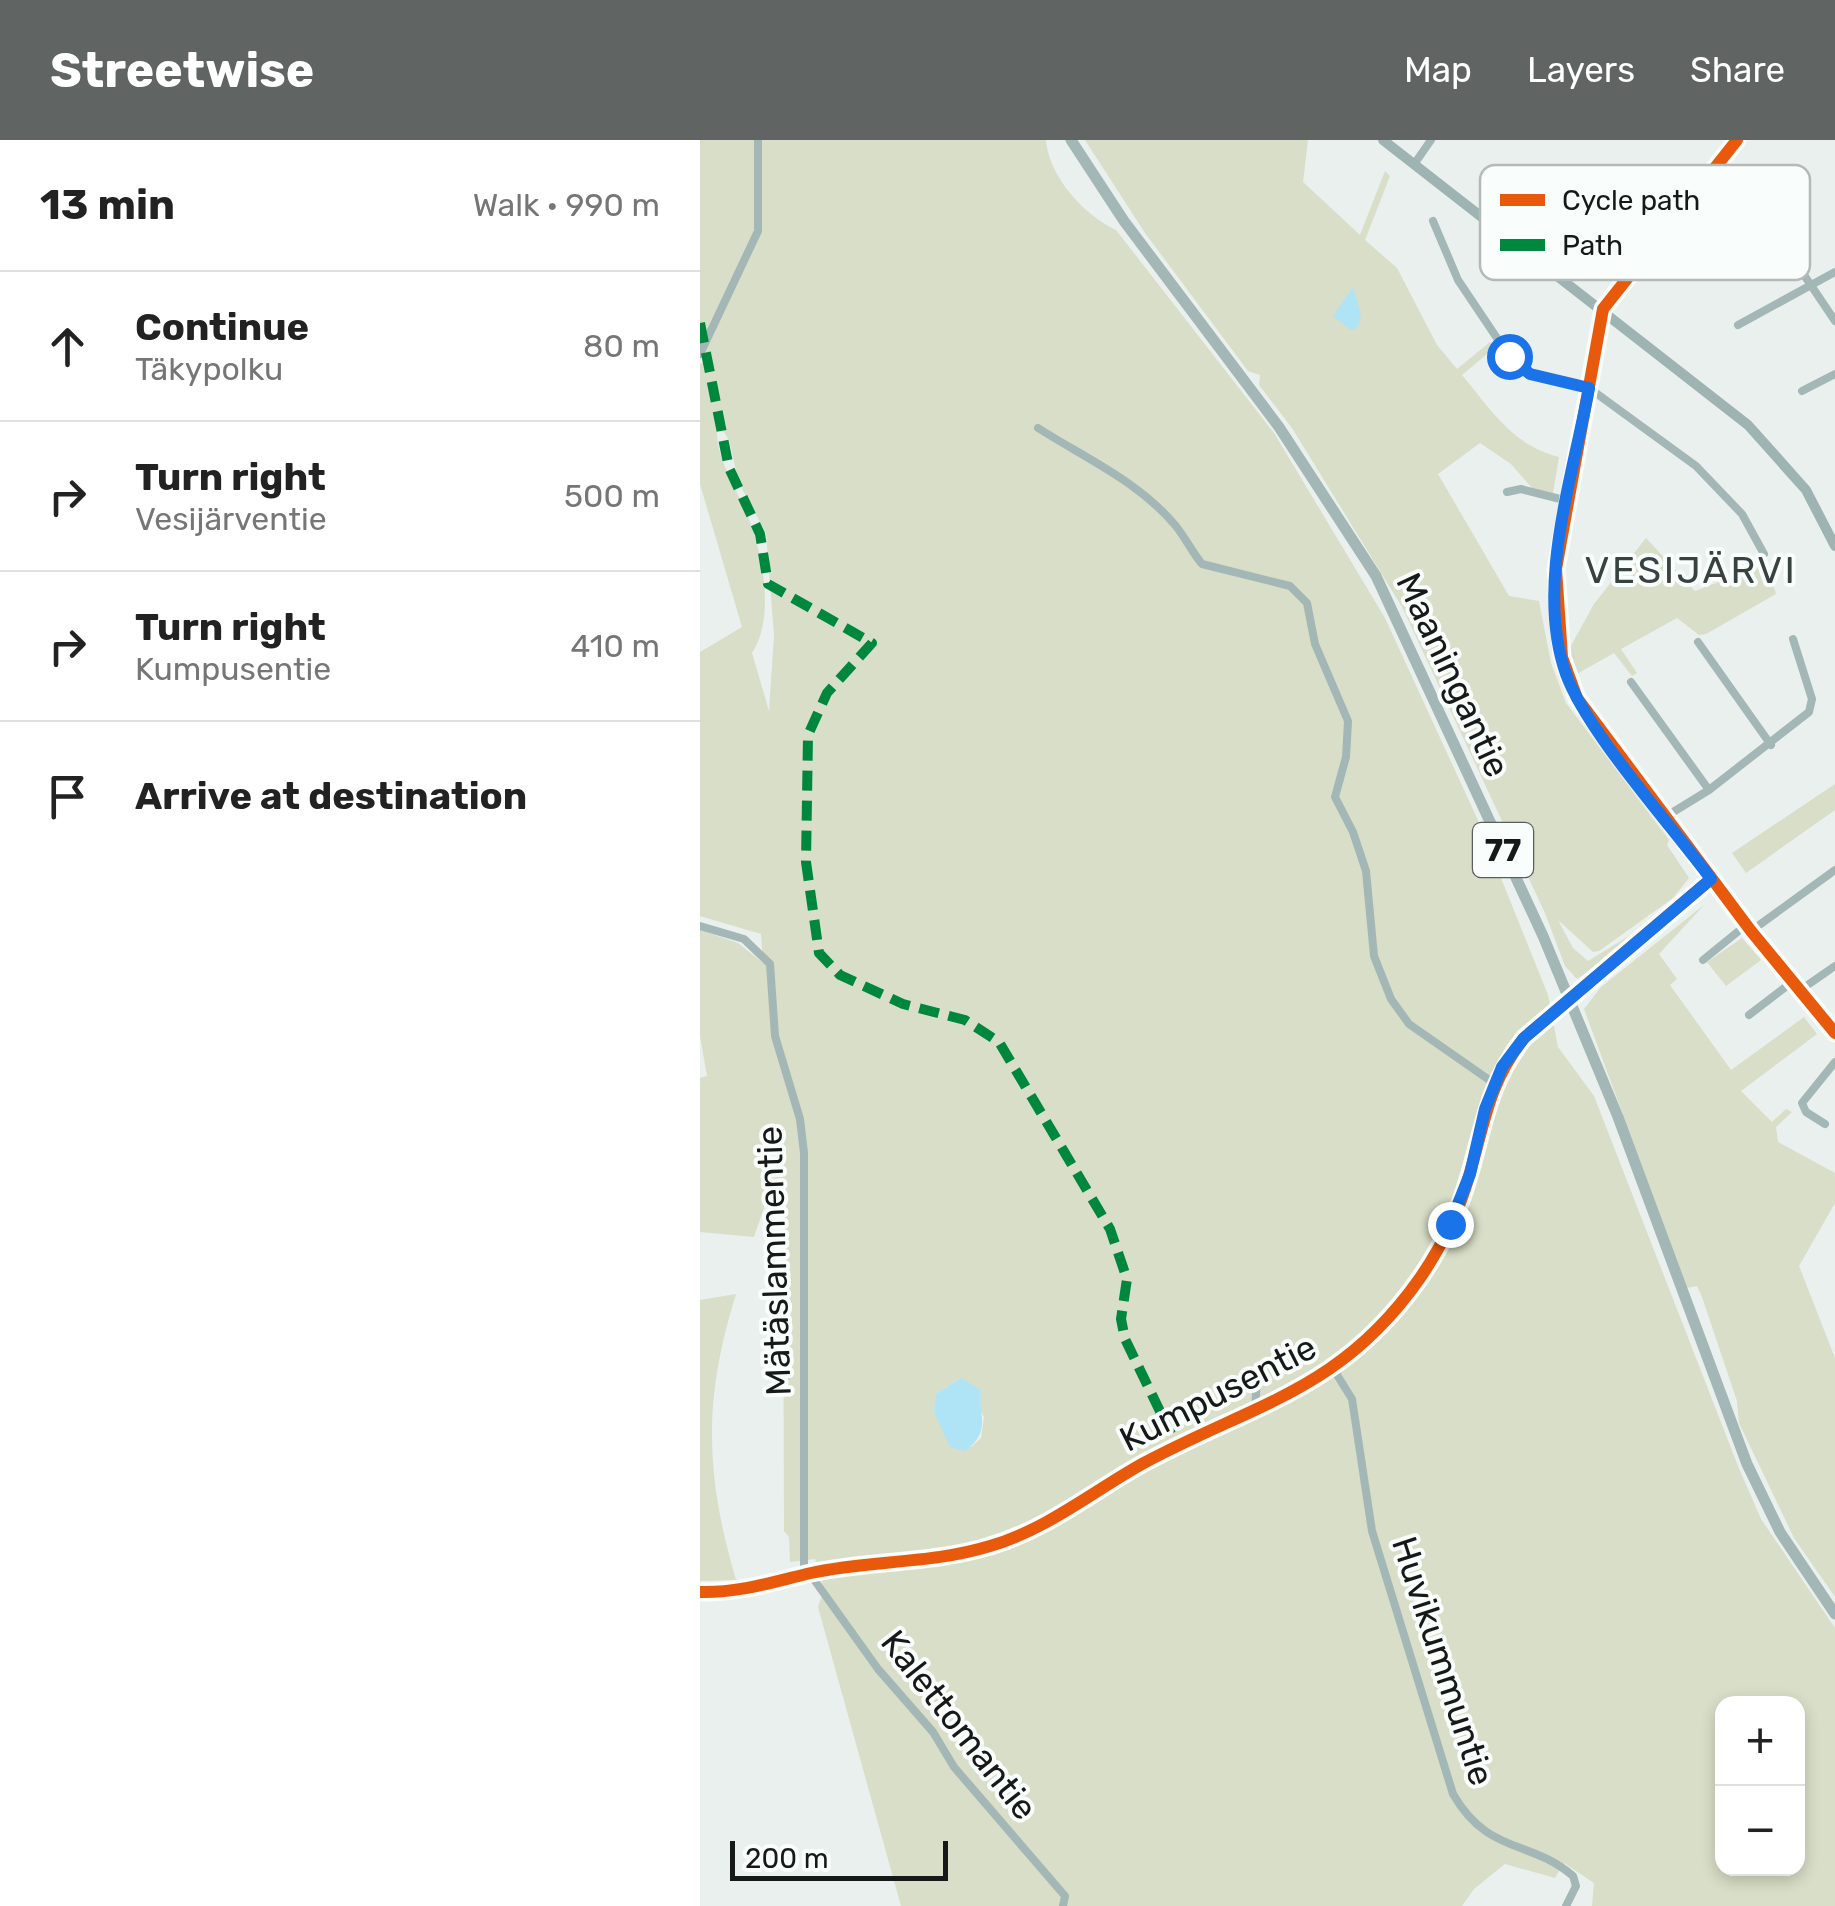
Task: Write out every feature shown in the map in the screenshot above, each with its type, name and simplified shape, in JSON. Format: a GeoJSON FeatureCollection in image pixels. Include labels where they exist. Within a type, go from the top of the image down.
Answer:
{"type":"FeatureCollection","features":[{"type":"Feature","properties":{"kind":"main road","name":"Maaningantie"},"geometry":{"type":"LineString","coordinates":[[1071,140],[1124,221],[1280,427],[1376,576],[1424,672],[1618,1117],[1746,1464],[1780,1532],[1835,1614]]}},
{"type":"Feature","properties":{"kind":"street"},"geometry":{"type":"LineString","coordinates":[[700,354],[758,231],[758,140]]}},
{"type":"Feature","properties":{"kind":"street"},"geometry":{"type":"LineString","coordinates":[[1383,140],[1480,214]]}},
{"type":"Feature","properties":{"kind":"street"},"geometry":{"type":"LineString","coordinates":[[1415,164],[1430,140]]}},
{"type":"Feature","properties":{"kind":"street"},"geometry":{"type":"LineString","coordinates":[[1719,165],[1737,140]]}},
{"type":"Feature","properties":{"kind":"street"},"geometry":{"type":"LineString","coordinates":[[1434,220],[1458,280],[1509,356],[1530,374],[1589,388],[1720,486],[1764,554]]}},
{"type":"Feature","properties":{"kind":"street"},"geometry":{"type":"LineString","coordinates":[[1738,325],[1835,272]]}},
{"type":"Feature","properties":{"kind":"street"},"geometry":{"type":"LineString","coordinates":[[1565,280],[1778,455],[1806,490],[1835,546]]}},
{"type":"Feature","properties":{"kind":"street"},"geometry":{"type":"LineString","coordinates":[[1626,280],[1602,309],[1556,569],[1556,614],[1566,675],[1602,734],[1748,928],[1835,1033]]}},
{"type":"Feature","properties":{"kind":"street"},"geometry":{"type":"LineString","coordinates":[[1809,280],[1835,322]]}},
{"type":"Feature","properties":{"kind":"street"},"geometry":{"type":"LineString","coordinates":[[1802,391],[1835,374]]}},
{"type":"Feature","properties":{"kind":"street"},"geometry":{"type":"LineString","coordinates":[[1038,428],[1113,472],[1148,500],[1176,526],[1202,564],[1290,586],[1307,603],[1316,644],[1348,722],[1346,758],[1335,796],[1366,871],[1378,972],[1409,1024],[1495,1084]]}},
{"type":"Feature","properties":{"kind":"street"},"geometry":{"type":"LineString","coordinates":[[1507,492],[1521,489],[1568,501]]}},
{"type":"Feature","properties":{"kind":"street"},"geometry":{"type":"LineString","coordinates":[[1665,817],[1709,790],[1804,718],[1810,706],[1806,673],[1793,639]]}},
{"type":"Feature","properties":{"kind":"street"},"geometry":{"type":"LineString","coordinates":[[1698,642],[1771,745]]}},
{"type":"Feature","properties":{"kind":"street"},"geometry":{"type":"LineString","coordinates":[[1631,682],[1709,790]]}},
{"type":"Feature","properties":{"kind":"street"},"geometry":{"type":"LineString","coordinates":[[1703,960],[1835,870]]}},
{"type":"Feature","properties":{"kind":"street","name":"Kumpusentie"},"geometry":{"type":"LineString","coordinates":[[700,1592],[742,1592],[807,1575],[951,1556],[992,1546],[1035,1530],[1142,1464],[1334,1370],[1372,1336],[1437,1249],[1461,1200],[1502,1067],[1524,1038],[1711,879]]}},
{"type":"Feature","properties":{"kind":"street","name":"Mätäslammentie"},"geometry":{"type":"LineString","coordinates":[[700,926],[744,939],[761,952],[773,976],[775,1036],[800,1119],[804,1154],[807,1575]]}},
{"type":"Feature","properties":{"kind":"street"},"geometry":{"type":"LineString","coordinates":[[1749,1015],[1835,966]]}},
{"type":"Feature","properties":{"kind":"street"},"geometry":{"type":"LineString","coordinates":[[1825,1124],[1806,1112],[1802,1103],[1835,1062]]}},
{"type":"Feature","properties":{"kind":"street","name":"Huvikummuntie"},"geometry":{"type":"LineString","coordinates":[[1334,1370],[1352,1399],[1372,1530],[1453,1794],[1462,1810],[1496,1840],[1573,1876],[1576,1886],[1566,1906]]}},
{"type":"Feature","properties":{"kind":"street"},"geometry":{"type":"LineString","coordinates":[[1255,1410],[1257,1378]]}},
{"type":"Feature","properties":{"kind":"street","name":"Kalettomantie"},"geometry":{"type":"LineString","coordinates":[[807,1575],[878,1669],[933,1732],[954,1767],[1065,1896],[1063,1906]]}},
{"type":"Feature","properties":{"kind":"green space"},"geometry":{"type":"Polygon","coordinates":[[[700,140],[1046,140],[1054,168],[1070,193],[1092,215],[1116,230],[1274,433],[1385,618],[1476,816],[1548,995],[1558,1047],[1594,1096],[1761,1519],[1835,1628],[1835,1906],[1592,1906],[1594,1883],[1564,1863],[1555,1878],[1505,1864],[1474,1889],[1462,1906],[901,1906],[818,1607],[824,1589],[815,1559],[790,1562],[789,1537],[784,1531],[783,1205],[778,1198],[766,1202],[754,1237],[700,1232],[700,1078],[707,1076],[700,1036],[700,930],[738,943],[763,963],[761,934],[700,916],[700,652],[742,627],[700,484],[700,363],[707,363],[705,346],[700,354],[700,140]],[[718,423],[719,448],[760,556],[765,607],[752,653],[769,711],[774,635],[766,533],[739,483],[729,440],[718,423]],[[961,1378],[936,1394],[934,1413],[971,1447],[981,1438],[984,1417],[961,1378]]]}},
{"type":"Feature","properties":{"kind":"green space"},"geometry":{"type":"Polygon","coordinates":[[[1085,140],[1308,140],[1303,182],[1360,235],[1385,171],[1390,176],[1365,240],[1397,268],[1437,345],[1457,369],[1490,342],[1494,348],[1462,375],[1493,414],[1516,435],[1559,457],[1553,493],[1534,490],[1511,464],[1480,443],[1438,474],[1509,596],[1539,601],[1551,663],[1566,703],[1669,840],[1667,845],[1689,878],[1673,898],[1599,951],[1593,952],[1558,920],[1573,948],[1588,961],[1655,920],[1589,972],[1577,979],[1565,966],[1545,913],[1402,607],[1292,428],[1259,385],[1260,375],[1248,371],[1145,233],[1085,140]]]}},
{"type":"Feature","properties":{"kind":"green space"},"geometry":{"type":"Polygon","coordinates":[[[1646,538],[1695,591],[1766,564],[1776,594],[1706,634],[1699,635],[1677,618],[1621,649],[1637,673],[1632,676],[1614,653],[1575,675],[1568,651],[1594,604],[1646,538]]]}},
{"type":"Feature","properties":{"kind":"green space"},"geometry":{"type":"Polygon","coordinates":[[[1835,784],[1835,810],[1746,873],[1732,853],[1835,784]]]}},
{"type":"Feature","properties":{"kind":"green space"},"geometry":{"type":"Polygon","coordinates":[[[1704,905],[1659,954],[1677,979],[1670,985],[1731,1070],[1804,1017],[1817,1034],[1741,1091],[1772,1122],[1786,1109],[1792,1112],[1776,1127],[1778,1142],[1835,1173],[1835,1203],[1799,1266],[1835,1358],[1835,1597],[1794,1538],[1739,1423],[1737,1401],[1702,1297],[1697,1286],[1687,1288],[1584,1009],[1601,987],[1704,905]]]}},
{"type":"Feature","properties":{"kind":"green space"},"geometry":{"type":"Polygon","coordinates":[[[1742,938],[1761,960],[1726,986],[1707,962],[1742,938]]]}},
{"type":"Feature","properties":{"kind":"green space"},"geometry":{"type":"Polygon","coordinates":[[[736,1294],[718,1368],[712,1437],[718,1506],[736,1580],[700,1581],[700,1300],[736,1294]]]}},
{"type":"Feature","properties":{"kind":"water"},"geometry":{"type":"Polygon","coordinates":[[[1353,287],[1361,316],[1357,328],[1351,330],[1333,316],[1353,287]]]}},
{"type":"Feature","properties":{"kind":"water"},"geometry":{"type":"Polygon","coordinates":[[[961,1378],[981,1390],[981,1430],[965,1451],[950,1447],[934,1412],[936,1394],[961,1378]]]}},
{"type":"Feature","properties":{"kind":"marked path"},"geometry":{"type":"LineString","coordinates":[[700,323],[729,468],[760,534],[768,584],[872,643],[827,693],[808,735],[806,862],[819,953],[840,975],[903,1004],[965,1020],[999,1042],[1110,1229],[1127,1279],[1121,1319],[1125,1339],[1171,1434]]}},
{"type":"Feature","properties":{"kind":"cycle path"},"geometry":{"type":"LineString","coordinates":[[1717,165],[1737,140]]}},
{"type":"Feature","properties":{"kind":"cycle path"},"geometry":{"type":"LineString","coordinates":[[1626,280],[1603,309],[1556,569],[1562,657],[1577,698],[1751,931],[1835,1033]]}},
{"type":"Feature","properties":{"kind":"cycle path"},"geometry":{"type":"LineString","coordinates":[[700,1592],[742,1589],[833,1569],[946,1556],[1011,1539],[1142,1464],[1259,1408],[1327,1370],[1390,1316],[1435,1254],[1465,1189],[1502,1071],[1524,1038],[1711,879]]}},
{"type":"Feature","properties":{"kind":"district","name":"VESIJÄRVI"},"geometry":{"type":"Point","coordinates":[1691,570]}},
{"type":"Feature","properties":{"kind":"route"},"geometry":{"type":"LineString","coordinates":[[1450,1224],[1470,1174],[1485,1109],[1502,1067],[1524,1038],[1711,879],[1602,734],[1566,675],[1556,614],[1556,569],[1589,388],[1530,374],[1509,356]]}}]}
